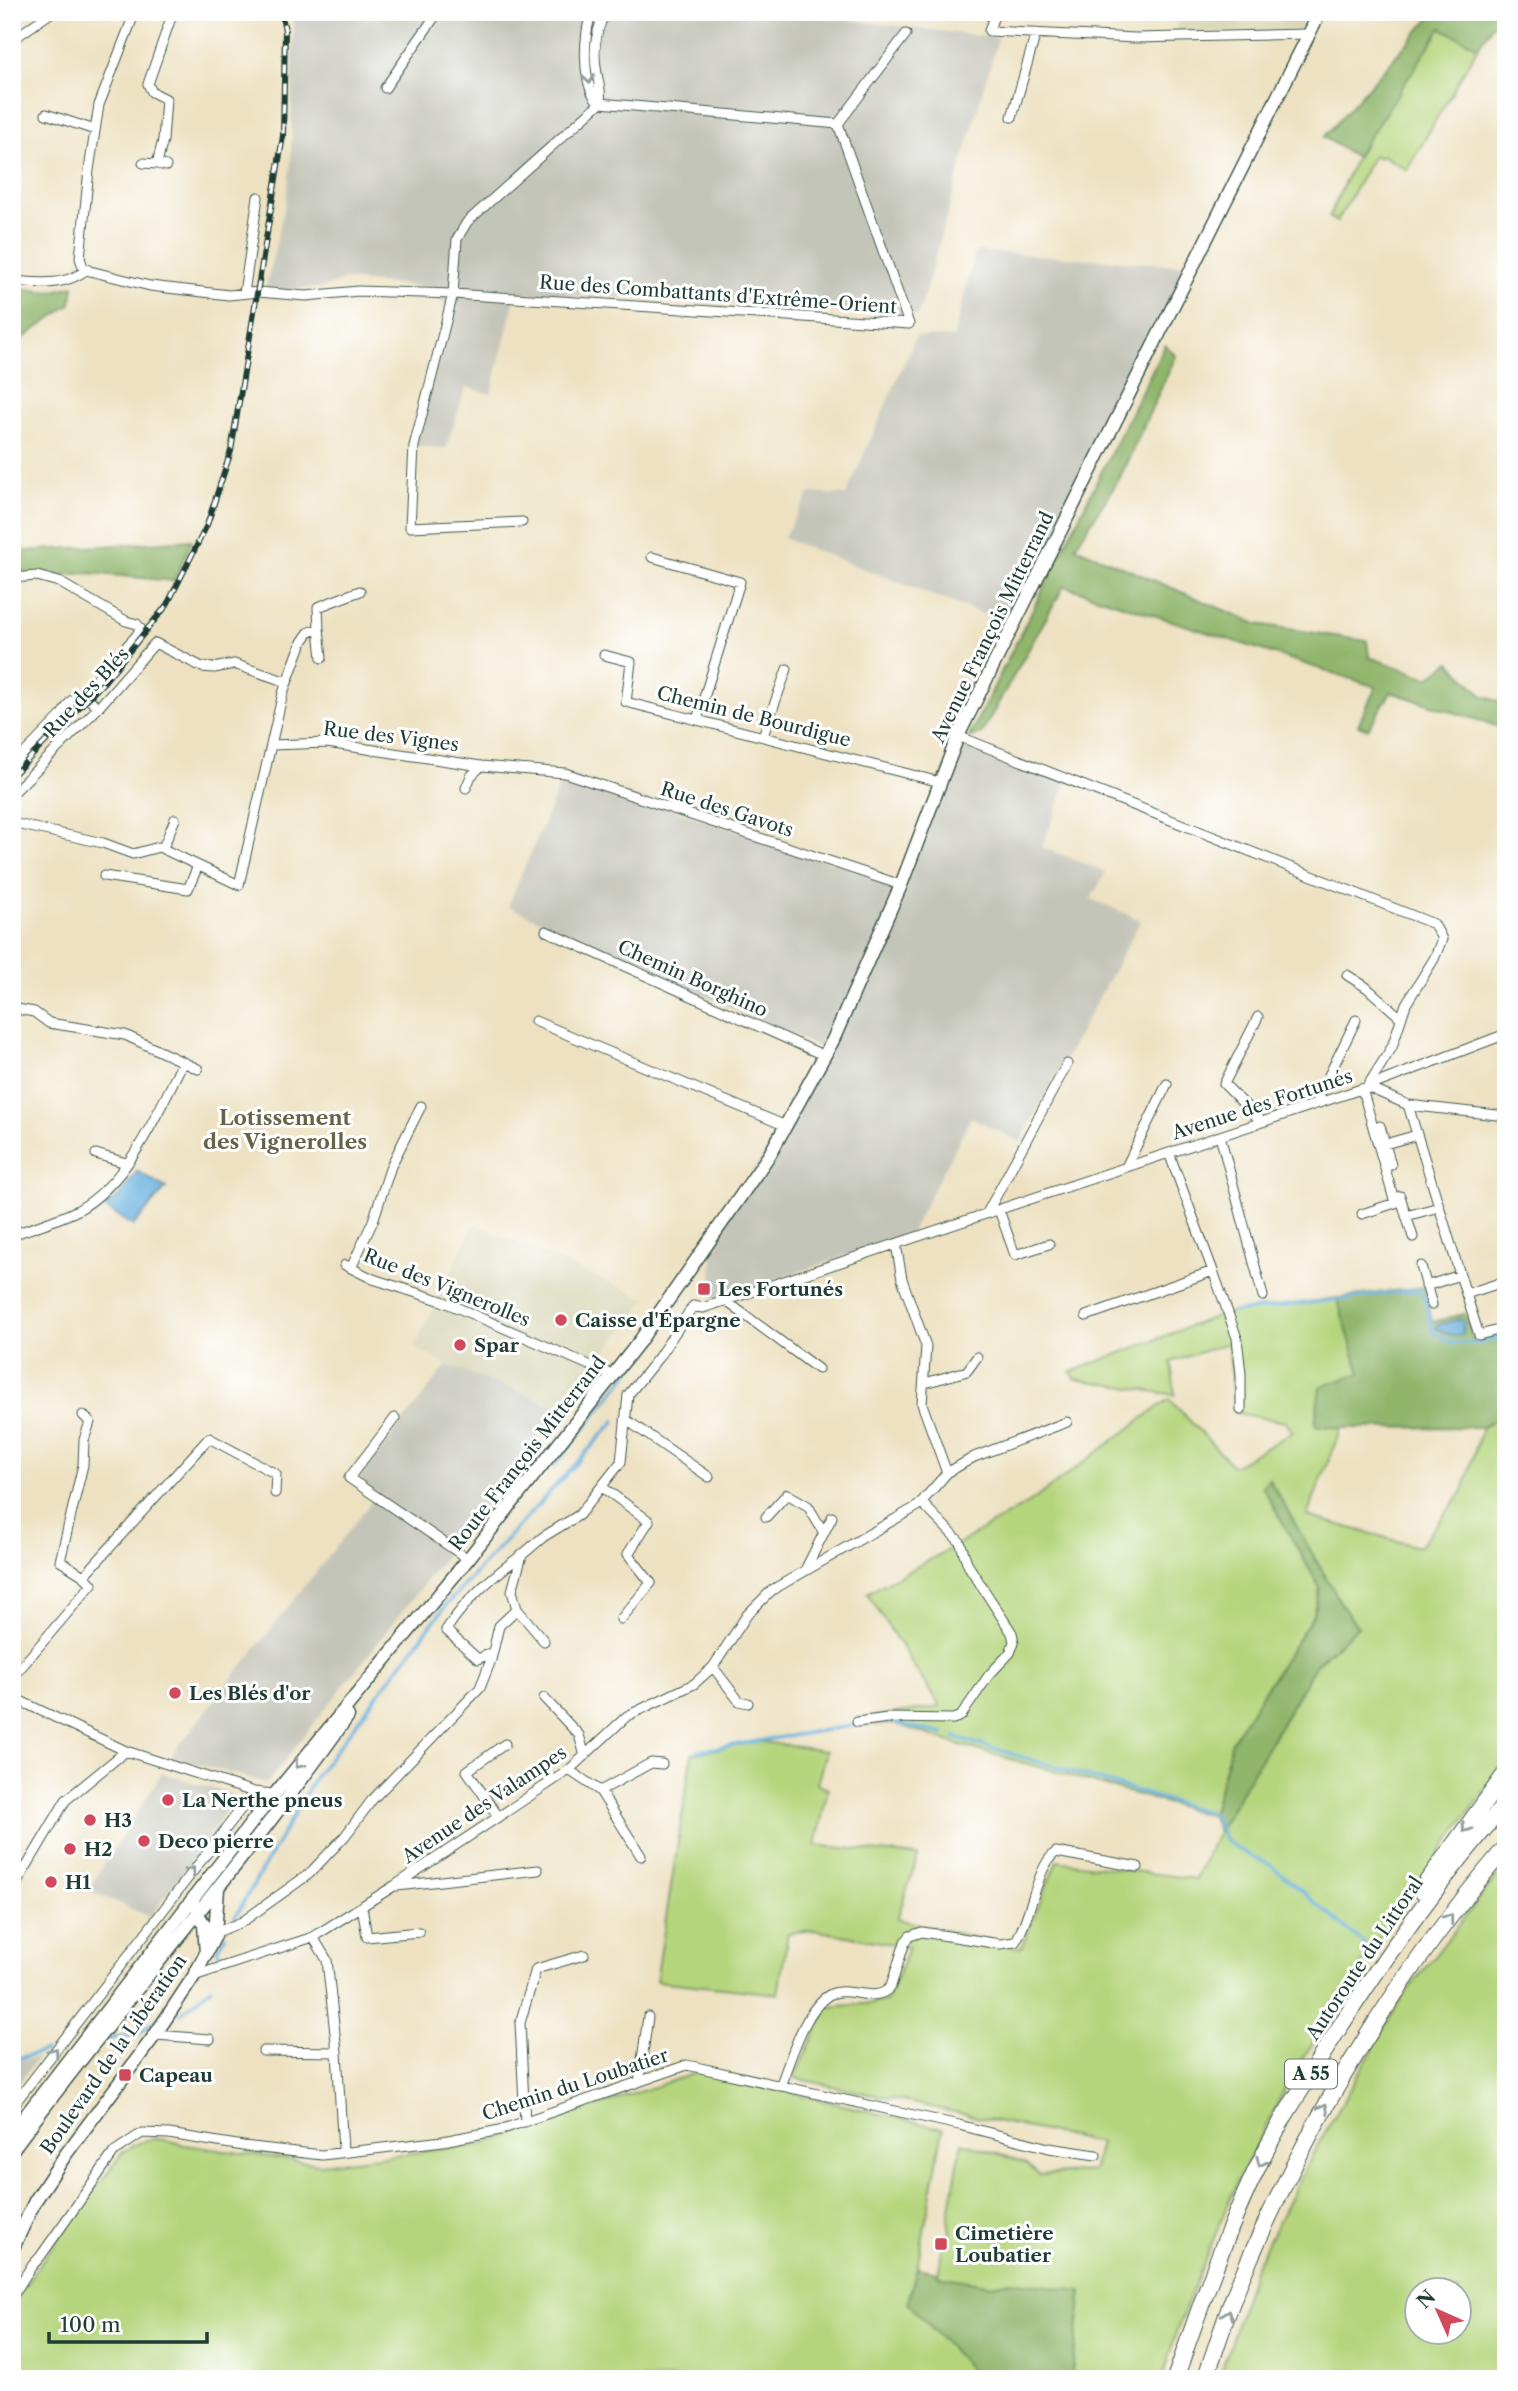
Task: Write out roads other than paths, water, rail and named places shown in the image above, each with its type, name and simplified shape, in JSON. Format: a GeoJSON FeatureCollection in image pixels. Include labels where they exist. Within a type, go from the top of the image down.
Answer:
{"type":"FeatureCollection","features":[{"type":"Feature","properties":{"kind":"highway"},"geometry":{"type":"LineString","coordinates":[[1275,2133],[1327,2030],[1390,1933],[1506,1773]]}},
{"type":"Feature","properties":{"kind":"highway","name":"Autoroute du Littoral"},"geometry":{"type":"LineString","coordinates":[[1175,2379],[1212,2273],[1275,2133],[1364,1987],[1458,1859],[1506,1803]]}},
{"type":"Feature","properties":{"kind":"highway","name":"A 55"},"geometry":{"type":"LineString","coordinates":[[1205,2379],[1240,2280],[1326,2103],[1381,2013],[1437,1934],[1506,1848]]}},
{"type":"Feature","properties":{"kind":"main road","name":"Avenue François Mitterrand"},"geometry":{"type":"LineString","coordinates":[[700,1257],[770,1154],[825,1056],[901,885],[958,736],[1320,12]]}},
{"type":"Feature","properties":{"kind":"main road","name":"Route François Mitterrand"},"geometry":{"type":"LineString","coordinates":[[406,1636],[612,1376],[700,1257]]}},
{"type":"Feature","properties":{"kind":"main road"},"geometry":{"type":"LineString","coordinates":[[12,2133],[274,1794],[406,1636]]}},
{"type":"Feature","properties":{"kind":"main road"},"geometry":{"type":"LineString","coordinates":[[12,2150],[154,1965],[198,1914],[310,1771],[406,1636]]}},
{"type":"Feature","properties":{"kind":"main road"},"geometry":{"type":"LineString","coordinates":[[210,1936],[198,1914],[198,1901],[253,1828],[258,1815]]}},
{"type":"Feature","properties":{"kind":"main road","name":"Boulevard de la Libération"},"geometry":{"type":"LineString","coordinates":[[12,2250],[35,2201],[60,2163],[155,2035],[194,1976],[206,1954],[218,1888]]}},
{"type":"Feature","properties":{"kind":"street"},"geometry":{"type":"LineString","coordinates":[[12,40],[52,12]]}},
{"type":"Feature","properties":{"kind":"street"},"geometry":{"type":"LineString","coordinates":[[86,270],[80,258],[95,130],[101,100],[135,12]]}},
{"type":"Feature","properties":{"kind":"street"},"geometry":{"type":"LineString","coordinates":[[143,163],[162,165],[167,102],[164,96],[152,92],[148,84],[173,12]]}},
{"type":"Feature","properties":{"kind":"street"},"geometry":{"type":"LineString","coordinates":[[385,88],[438,12]]}},
{"type":"Feature","properties":{"kind":"street"},"geometry":{"type":"LineString","coordinates":[[522,522],[410,527],[414,446],[453,295],[457,239],[467,222],[600,103],[602,92],[594,52],[596,33],[604,15],[570,12]]}},
{"type":"Feature","properties":{"kind":"street"},"geometry":{"type":"LineString","coordinates":[[995,12],[989,31],[1136,38],[1309,34]]}},
{"type":"Feature","properties":{"kind":"street"},"geometry":{"type":"LineString","coordinates":[[591,15],[586,43],[587,71],[593,97],[600,103],[838,124],[906,34]]}},
{"type":"Feature","properties":{"kind":"street"},"geometry":{"type":"LineString","coordinates":[[1012,117],[1036,33]]}},
{"type":"Feature","properties":{"kind":"street"},"geometry":{"type":"LineString","coordinates":[[46,114],[95,130]]}},
{"type":"Feature","properties":{"kind":"street","name":"Rue des Combattants d'Extrême-Orient"},"geometry":{"type":"LineString","coordinates":[[453,295],[909,324],[838,124]]}},
{"type":"Feature","properties":{"kind":"street"},"geometry":{"type":"LineString","coordinates":[[244,293],[258,197]]}},
{"type":"Feature","properties":{"kind":"street"},"geometry":{"type":"LineString","coordinates":[[12,281],[55,283],[74,278],[86,270],[150,286],[229,296],[244,293],[306,296],[358,292],[453,295]]}},
{"type":"Feature","properties":{"kind":"street"},"geometry":{"type":"LineString","coordinates":[[652,557],[740,582],[697,720]]}},
{"type":"Feature","properties":{"kind":"street","name":"Rue des Blés"},"geometry":{"type":"LineString","coordinates":[[12,578],[37,576],[59,582],[139,626],[137,635],[83,693],[71,701],[60,717],[12,766]]}},
{"type":"Feature","properties":{"kind":"street"},"geometry":{"type":"LineString","coordinates":[[322,658],[317,610],[320,605],[360,592]]}},
{"type":"Feature","properties":{"kind":"street"},"geometry":{"type":"LineString","coordinates":[[12,823],[103,843],[133,854],[156,847],[163,848],[239,885],[287,682],[304,636],[319,629]]}},
{"type":"Feature","properties":{"kind":"street","name":"Rue des Blés"},"geometry":{"type":"LineString","coordinates":[[12,794],[98,708],[155,643],[202,667],[214,668],[234,664],[287,682]]}},
{"type":"Feature","properties":{"kind":"street","name":"Chemin de Bourdigue"},"geometry":{"type":"LineString","coordinates":[[604,655],[631,662],[626,702],[940,782]]}},
{"type":"Feature","properties":{"kind":"street"},"geometry":{"type":"LineString","coordinates":[[763,736],[787,669]]}},
{"type":"Feature","properties":{"kind":"street"},"geometry":{"type":"LineString","coordinates":[[83,693],[98,708]]}},
{"type":"Feature","properties":{"kind":"street","name":"Avenue des Fortunés"},"geometry":{"type":"LineString","coordinates":[[625,1419],[628,1395],[659,1358],[693,1306],[703,1308],[726,1301],[1365,1088],[1391,1047],[1406,1004],[1434,959],[1442,939],[1434,924],[958,736]]}},
{"type":"Feature","properties":{"kind":"street","name":"Rue des Vignes"},"geometry":{"type":"LineString","coordinates":[[271,745],[327,743],[481,766],[542,771]]}},
{"type":"Feature","properties":{"kind":"street","name":"Rue des Vignes"},"geometry":{"type":"LineString","coordinates":[[466,788],[471,776],[481,766]]}},
{"type":"Feature","properties":{"kind":"street","name":"Rue des Gavots"},"geometry":{"type":"LineString","coordinates":[[542,771],[565,773],[901,885]]}},
{"type":"Feature","properties":{"kind":"street"},"geometry":{"type":"LineString","coordinates":[[163,848],[174,819]]}},
{"type":"Feature","properties":{"kind":"street"},"geometry":{"type":"LineString","coordinates":[[104,876],[188,889],[198,866]]}},
{"type":"Feature","properties":{"kind":"street","name":"Chemin Borghino"},"geometry":{"type":"LineString","coordinates":[[546,932],[825,1056]]}},
{"type":"Feature","properties":{"kind":"street"},"geometry":{"type":"LineString","coordinates":[[1347,975],[1401,1018]]}},
{"type":"Feature","properties":{"kind":"street"},"geometry":{"type":"LineString","coordinates":[[12,1008],[34,1012],[49,1023],[125,1035],[198,1069]]}},
{"type":"Feature","properties":{"kind":"street"},"geometry":{"type":"LineString","coordinates":[[1258,1017],[1224,1084],[1262,1122]]}},
{"type":"Feature","properties":{"kind":"street"},"geometry":{"type":"LineString","coordinates":[[1315,1104],[1356,1020]]}},
{"type":"Feature","properties":{"kind":"street"},"geometry":{"type":"LineString","coordinates":[[535,1021],[786,1126]]}},
{"type":"Feature","properties":{"kind":"street"},"geometry":{"type":"LineString","coordinates":[[1365,1088],[1506,1034]]}},
{"type":"Feature","properties":{"kind":"street"},"geometry":{"type":"LineString","coordinates":[[12,1235],[79,1209],[112,1183],[146,1135],[183,1062]]}},
{"type":"Feature","properties":{"kind":"street"},"geometry":{"type":"LineString","coordinates":[[987,1213],[1067,1064]]}},
{"type":"Feature","properties":{"kind":"street"},"geometry":{"type":"LineString","coordinates":[[1126,1167],[1167,1084]]}},
{"type":"Feature","properties":{"kind":"street"},"geometry":{"type":"LineString","coordinates":[[1365,1088],[1408,1105],[1506,1116]]}},
{"type":"Feature","properties":{"kind":"street"},"geometry":{"type":"LineString","coordinates":[[1362,1214],[1395,1203],[1365,1088]]}},
{"type":"Feature","properties":{"kind":"street"},"geometry":{"type":"LineString","coordinates":[[1408,1105],[1479,1335],[1506,1328]]}},
{"type":"Feature","properties":{"kind":"street","name":"Rue des Vignerolles"},"geometry":{"type":"LineString","coordinates":[[421,1106],[391,1166],[373,1221],[348,1266],[373,1279],[442,1301],[612,1376]]}},
{"type":"Feature","properties":{"kind":"street"},"geometry":{"type":"LineString","coordinates":[[1380,1126],[1391,1165]]}},
{"type":"Feature","properties":{"kind":"street"},"geometry":{"type":"LineString","coordinates":[[1385,1144],[1417,1135]]}},
{"type":"Feature","properties":{"kind":"street"},"geometry":{"type":"LineString","coordinates":[[1220,1136],[1263,1297]]}},
{"type":"Feature","properties":{"kind":"street"},"geometry":{"type":"LineString","coordinates":[[1169,1153],[1237,1339],[1241,1410]]}},
{"type":"Feature","properties":{"kind":"street"},"geometry":{"type":"LineString","coordinates":[[96,1154],[126,1163]]}},
{"type":"Feature","properties":{"kind":"street"},"geometry":{"type":"LineString","coordinates":[[1400,1196],[1413,1237]]}},
{"type":"Feature","properties":{"kind":"street"},"geometry":{"type":"LineString","coordinates":[[1406,1216],[1439,1207]]}},
{"type":"Feature","properties":{"kind":"street"},"geometry":{"type":"LineString","coordinates":[[999,1210],[1015,1255],[1049,1244]]}},
{"type":"Feature","properties":{"kind":"street"},"geometry":{"type":"LineString","coordinates":[[895,1244],[902,1279],[926,1346],[922,1404],[947,1473]]}},
{"type":"Feature","properties":{"kind":"street"},"geometry":{"type":"LineString","coordinates":[[1421,1266],[1432,1306]]}},
{"type":"Feature","properties":{"kind":"street"},"geometry":{"type":"LineString","coordinates":[[1086,1316],[1213,1271]]}},
{"type":"Feature","properties":{"kind":"street"},"geometry":{"type":"LineString","coordinates":[[1426,1286],[1460,1275]]}},
{"type":"Feature","properties":{"kind":"street"},"geometry":{"type":"LineString","coordinates":[[1466,1294],[1506,1281]]}},
{"type":"Feature","properties":{"kind":"street"},"geometry":{"type":"LineString","coordinates":[[726,1301],[818,1369]]}},
{"type":"Feature","properties":{"kind":"street"},"geometry":{"type":"LineString","coordinates":[[925,1383],[967,1371],[976,1357]]}},
{"type":"Feature","properties":{"kind":"street"},"geometry":{"type":"LineString","coordinates":[[12,1678],[92,1584],[85,1576],[60,1561],[83,1465],[84,1440],[90,1422],[83,1415]]}},
{"type":"Feature","properties":{"kind":"street"},"geometry":{"type":"LineString","coordinates":[[395,1418],[349,1478],[468,1559]]}},
{"type":"Feature","properties":{"kind":"street"},"geometry":{"type":"LineString","coordinates":[[493,1652],[478,1659],[446,1630],[457,1613],[492,1577],[543,1537],[579,1515],[621,1462],[625,1419],[709,1477]]}},
{"type":"Feature","properties":{"kind":"street","name":"Avenue des Valampes"},"geometry":{"type":"LineString","coordinates":[[194,1976],[313,1937],[394,1886],[569,1770],[627,1716],[694,1684],[713,1667],[747,1615],[772,1590],[921,1502],[947,1473],[974,1457],[1067,1422]]}},
{"type":"Feature","properties":{"kind":"street"},"geometry":{"type":"LineString","coordinates":[[85,1576],[209,1438],[276,1474],[275,1493]]}},
{"type":"Feature","properties":{"kind":"street"},"geometry":{"type":"LineString","coordinates":[[602,1487],[649,1521],[628,1555],[651,1583],[621,1619]]}},
{"type":"Feature","properties":{"kind":"street"},"geometry":{"type":"LineString","coordinates":[[766,1517],[787,1494],[808,1506],[824,1533]]}},
{"type":"Feature","properties":{"kind":"street"},"geometry":{"type":"LineString","coordinates":[[857,1722],[888,1718],[953,1719],[961,1716],[989,1675],[1010,1653],[1014,1642],[1012,1633],[968,1565],[960,1542],[921,1502]]}},
{"type":"Feature","properties":{"kind":"street"},"geometry":{"type":"LineString","coordinates":[[805,1570],[832,1517]]}},
{"type":"Feature","properties":{"kind":"street"},"geometry":{"type":"LineString","coordinates":[[522,1555],[512,1591],[517,1609],[544,1641]]}},
{"type":"Feature","properties":{"kind":"street"},"geometry":{"type":"LineString","coordinates":[[210,1936],[242,1922],[309,1874],[345,1836],[372,1800],[480,1688],[499,1626],[517,1609]]}},
{"type":"Feature","properties":{"kind":"street"},"geometry":{"type":"LineString","coordinates":[[713,1667],[739,1701],[748,1703]]}},
{"type":"Feature","properties":{"kind":"street"},"geometry":{"type":"LineString","coordinates":[[12,1697],[126,1751],[254,1792],[274,1794]]}},
{"type":"Feature","properties":{"kind":"street"},"geometry":{"type":"LineString","coordinates":[[544,1698],[579,1735],[585,1756]]}},
{"type":"Feature","properties":{"kind":"street"},"geometry":{"type":"LineString","coordinates":[[498,1816],[467,1771],[505,1744]]}},
{"type":"Feature","properties":{"kind":"street"},"geometry":{"type":"LineString","coordinates":[[12,1891],[66,1800],[126,1751]]}},
{"type":"Feature","properties":{"kind":"street"},"geometry":{"type":"LineString","coordinates":[[600,1791],[651,1763],[662,1764]]}},
{"type":"Feature","properties":{"kind":"street"},"geometry":{"type":"LineString","coordinates":[[569,1770],[600,1791],[641,1856]]}},
{"type":"Feature","properties":{"kind":"street"},"geometry":{"type":"LineString","coordinates":[[254,1792],[258,1815]]}},
{"type":"Feature","properties":{"kind":"street"},"geometry":{"type":"LineString","coordinates":[[12,2107],[254,1792]]}},
{"type":"Feature","properties":{"kind":"street"},"geometry":{"type":"LineString","coordinates":[[780,2085],[806,2021],[825,1998],[836,1992],[879,1995],[887,1991],[891,1986],[902,1947],[911,1936],[922,1932],[1000,1944],[1015,1942],[1045,1868],[1056,1852],[1138,1867]]}},
{"type":"Feature","properties":{"kind":"street","name":"Avenue des Valampes"},"geometry":{"type":"LineString","coordinates":[[394,1886],[538,1870]]}},
{"type":"Feature","properties":{"kind":"street"},"geometry":{"type":"LineString","coordinates":[[362,1906],[367,1937],[419,1932]]}},
{"type":"Feature","properties":{"kind":"street"},"geometry":{"type":"LineString","coordinates":[[313,1937],[327,1960],[337,2052],[343,2151]]}},
{"type":"Feature","properties":{"kind":"street"},"geometry":{"type":"LineString","coordinates":[[525,2122],[520,2023],[536,1969],[583,1955]]}},
{"type":"Feature","properties":{"kind":"street"},"geometry":{"type":"LineString","coordinates":[[639,2082],[648,2017]]}},
{"type":"Feature","properties":{"kind":"street"},"geometry":{"type":"LineString","coordinates":[[155,2035],[210,2039]]}},
{"type":"Feature","properties":{"kind":"street"},"geometry":{"type":"LineString","coordinates":[[263,2051],[337,2052]]}},
{"type":"Feature","properties":{"kind":"street","name":"Chemin du Loubatier"},"geometry":{"type":"LineString","coordinates":[[12,2297],[30,2267],[40,2257],[115,2151],[142,2133],[169,2134],[322,2155],[443,2141],[500,2130],[687,2065],[959,2125],[1049,2148],[1096,2155]]}},
{"type":"Feature","properties":{"kind":"water"},"geometry":{"type":"Polygon","coordinates":[[[137,1171],[166,1188],[133,1226],[103,1206],[117,1199],[137,1171]]]}},
{"type":"Feature","properties":{"kind":"water"},"geometry":{"type":"Polygon","coordinates":[[[1460,1319],[1463,1321],[1463,1334],[1454,1336],[1436,1328],[1438,1325],[1460,1319]]]}},
{"type":"Feature","properties":{"kind":"waterway"},"geometry":{"type":"LineString","coordinates":[[1234,1312],[1417,1290],[1423,1295],[1434,1333],[1453,1343],[1481,1343],[1506,1336]]}},
{"type":"Feature","properties":{"kind":"waterway"},"geometry":{"type":"LineString","coordinates":[[554,1467],[674,1315]]}},
{"type":"Feature","properties":{"kind":"waterway"},"geometry":{"type":"LineString","coordinates":[[231,1924],[315,1777],[447,1604],[615,1421]]}},
{"type":"Feature","properties":{"kind":"waterway"},"geometry":{"type":"LineString","coordinates":[[892,1722],[944,1734]]}},
{"type":"Feature","properties":{"kind":"waterway"},"geometry":{"type":"LineString","coordinates":[[697,1751],[857,1725]]}},
{"type":"Feature","properties":{"kind":"waterway"},"geometry":{"type":"LineString","coordinates":[[955,1737],[1213,1814],[1224,1838],[1235,1848],[1272,1866],[1366,1945]]}},
{"type":"Feature","properties":{"kind":"waterway"},"geometry":{"type":"LineString","coordinates":[[225,1936],[217,1950],[220,1955],[229,1958]]}},
{"type":"Feature","properties":{"kind":"waterway"},"geometry":{"type":"LineString","coordinates":[[180,2014],[211,1988]]}},
{"type":"Feature","properties":{"kind":"waterway"},"geometry":{"type":"LineString","coordinates":[[108,2039],[138,2034],[160,2017]]}},
{"type":"Feature","properties":{"kind":"waterway"},"geometry":{"type":"LineString","coordinates":[[12,2060],[45,2051]]}},
{"type":"Feature","properties":{"kind":"railway"},"geometry":{"type":"LineString","coordinates":[[12,776],[103,683],[167,605],[207,525],[231,451],[283,136],[285,30],[281,12]]}},
{"type":"Feature","properties":{"kind":"place","name":"Les Fortunés"},"geometry":{"type":"Point","coordinates":[704,1289]}},
{"type":"Feature","properties":{"kind":"place","name":"Caisse d'Épargne"},"geometry":{"type":"Point","coordinates":[561,1320]}},
{"type":"Feature","properties":{"kind":"place","name":"Spar"},"geometry":{"type":"Point","coordinates":[460,1345]}},
{"type":"Feature","properties":{"kind":"place","name":"Les Blés d'or"},"geometry":{"type":"Point","coordinates":[175,1693]}},
{"type":"Feature","properties":{"kind":"place","name":"La Nerthe pneus"},"geometry":{"type":"Point","coordinates":[168,1800]}},
{"type":"Feature","properties":{"kind":"place","name":"H3"},"geometry":{"type":"Point","coordinates":[90,1820]}},
{"type":"Feature","properties":{"kind":"place","name":"Deco pierre"},"geometry":{"type":"Point","coordinates":[144,1841]}},
{"type":"Feature","properties":{"kind":"place","name":"H2"},"geometry":{"type":"Point","coordinates":[70,1849]}},
{"type":"Feature","properties":{"kind":"place","name":"H1"},"geometry":{"type":"Point","coordinates":[51,1882]}},
{"type":"Feature","properties":{"kind":"place","name":"Capeau"},"geometry":{"type":"Point","coordinates":[125,2075]}},
{"type":"Feature","properties":{"kind":"place","name":"Cimetière Loubatier"},"geometry":{"type":"Point","coordinates":[941,2244]}},
{"type":"Feature","properties":{"kind":"district","name":"Lotissement des Vignerolles"},"geometry":{"type":"Point","coordinates":[285,1130]}}]}
